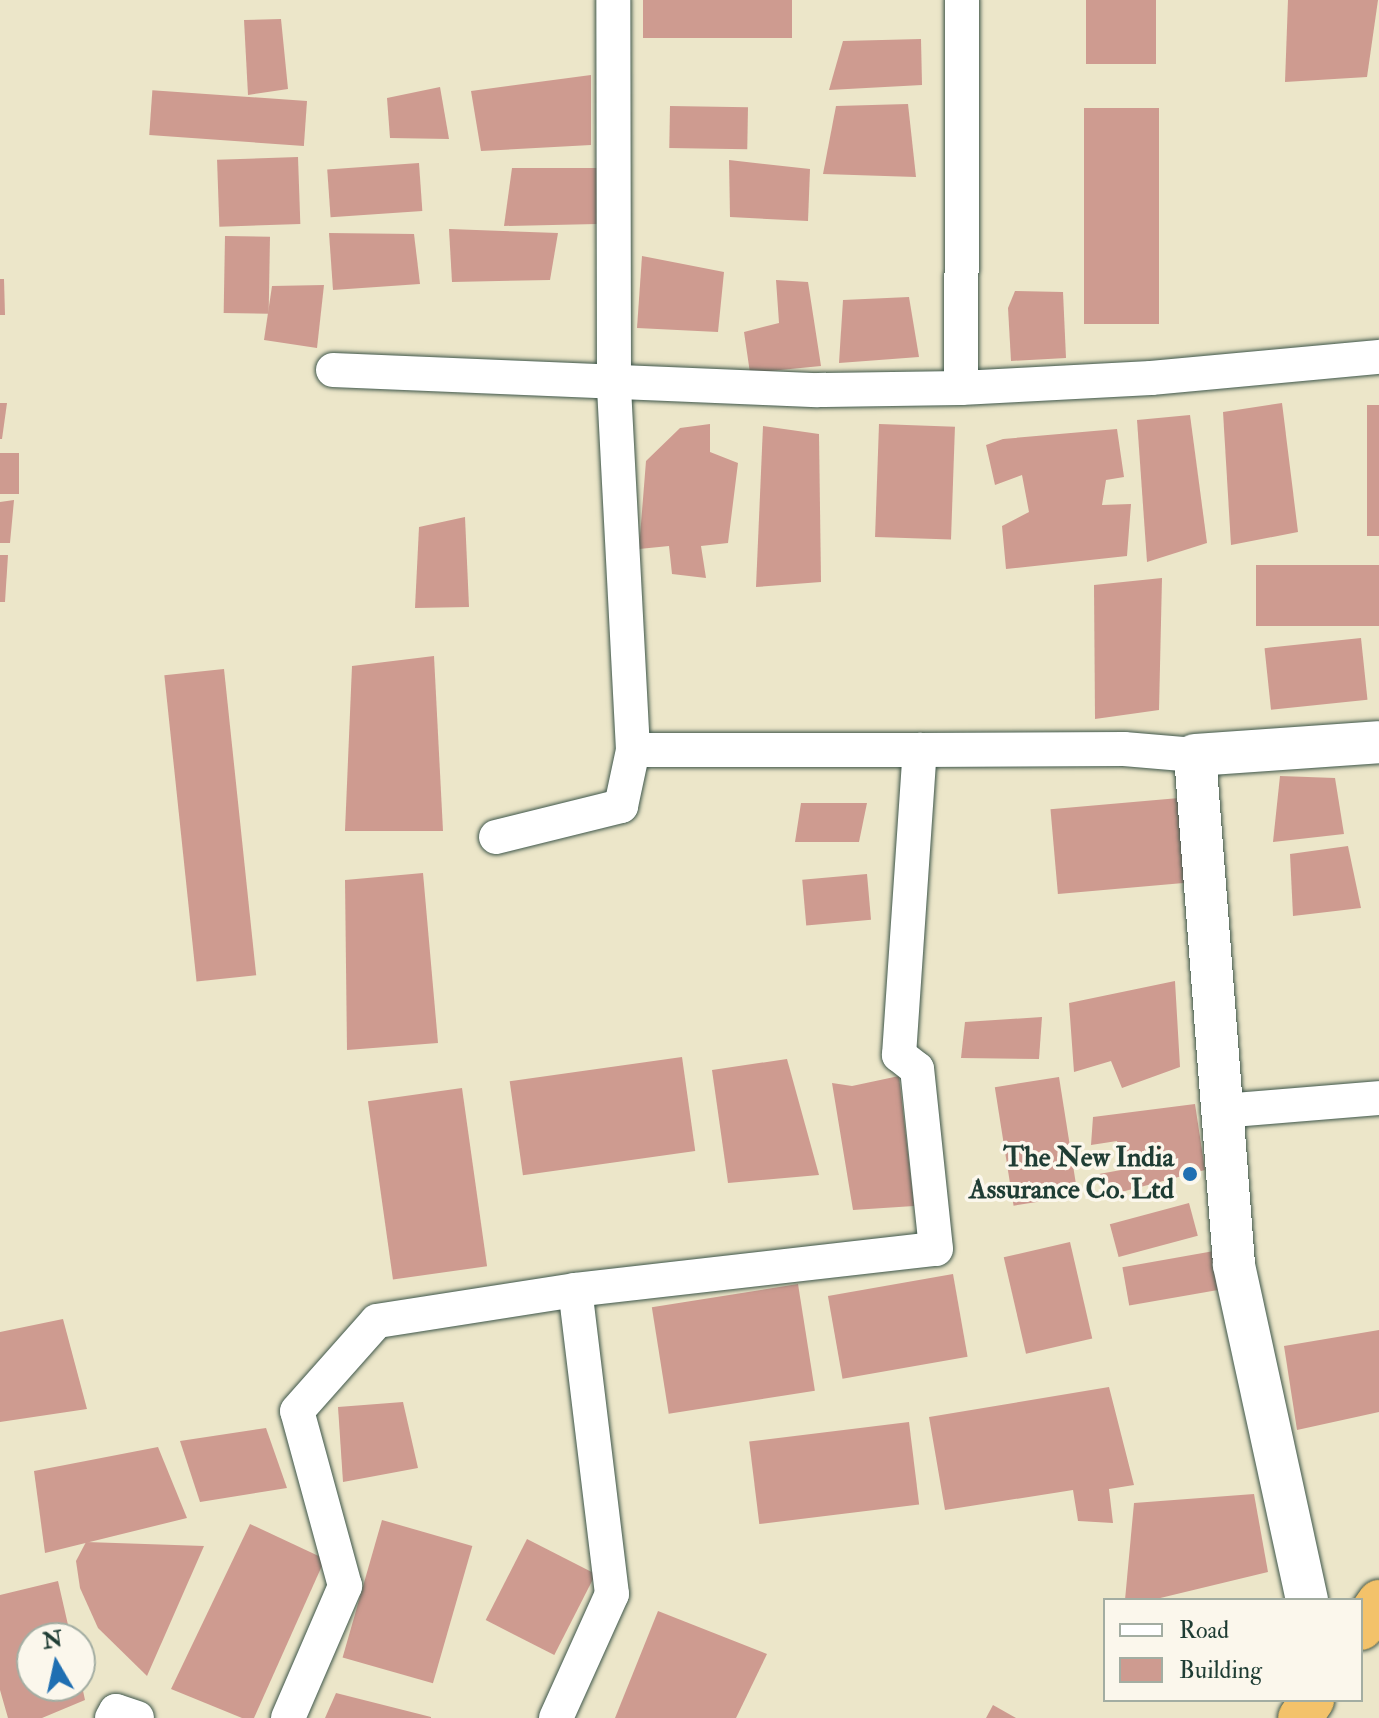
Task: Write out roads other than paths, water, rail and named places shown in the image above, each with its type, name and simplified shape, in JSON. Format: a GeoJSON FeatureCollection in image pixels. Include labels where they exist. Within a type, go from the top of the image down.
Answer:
{"type":"FeatureCollection","features":[{"type":"Feature","properties":{"kind":"highway"},"geometry":{"type":"LineString","coordinates":[[1363,1625],[1379,1602]]}},
{"type":"Feature","properties":{"kind":"street"},"geometry":{"type":"LineString","coordinates":[[496,837],[621,806],[633,750],[614,383],[613,0]]}},
{"type":"Feature","properties":{"kind":"street"},"geometry":{"type":"LineString","coordinates":[[961,388],[962,0]]}},
{"type":"Feature","properties":{"kind":"street"},"geometry":{"type":"LineString","coordinates":[[333,370],[614,383],[961,388],[1151,378],[1379,357]]}},
{"type":"Feature","properties":{"kind":"street"},"geometry":{"type":"LineString","coordinates":[[633,750],[1124,749],[1195,755],[1379,742]]}},
{"type":"Feature","properties":{"kind":"street"},"geometry":{"type":"LineString","coordinates":[[288,1718],[345,1586],[297,1411],[377,1321],[575,1290],[936,1249],[917,1069],[899,1055],[920,750]]}},
{"type":"Feature","properties":{"kind":"street"},"geometry":{"type":"LineString","coordinates":[[1195,755],[1234,1264],[1307,1598]]}},
{"type":"Feature","properties":{"kind":"street"},"geometry":{"type":"LineString","coordinates":[[1222,1111],[1379,1098]]}},
{"type":"Feature","properties":{"kind":"street"},"geometry":{"type":"LineString","coordinates":[[556,1718],[612,1594],[575,1290]]}},
{"type":"Feature","properties":{"kind":"street"},"geometry":{"type":"LineString","coordinates":[[112,1718],[116,1711],[137,1718]]}},
{"type":"Feature","properties":{"kind":"place","name":"The New India Assurance Co. Ltd"},"geometry":{"type":"Point","coordinates":[1190,1174]}}]}
